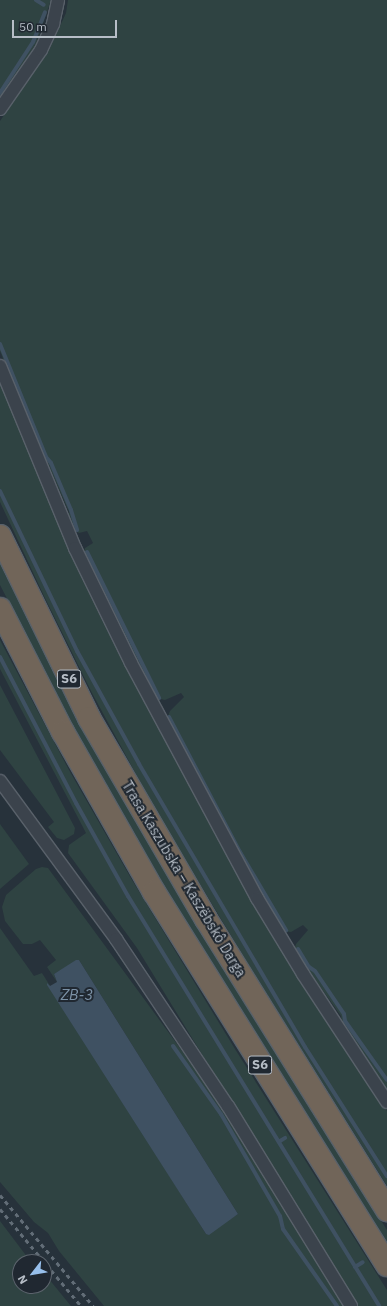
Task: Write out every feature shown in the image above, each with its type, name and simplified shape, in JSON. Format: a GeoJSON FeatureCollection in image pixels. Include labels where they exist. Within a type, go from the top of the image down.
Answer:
{"type":"FeatureCollection","features":[{"type":"Feature","properties":{"kind":"highway","name":"Trasa Kaszubska – Kaszëbskô Darga"},"geometry":{"type":"LineString","coordinates":[[0,536],[56,654],[100,737],[206,919],[387,1210]]}},
{"type":"Feature","properties":{"kind":"highway","name":"S6"},"geometry":{"type":"LineString","coordinates":[[0,609],[64,732],[154,892],[387,1265]]}},
{"type":"Feature","properties":{"kind":"street"},"geometry":{"type":"LineString","coordinates":[[0,109],[41,50],[53,24],[58,0]]}},
{"type":"Feature","properties":{"kind":"street"},"geometry":{"type":"LineString","coordinates":[[0,366],[75,548],[131,664],[257,898],[303,974],[387,1102]]}},
{"type":"Feature","properties":{"kind":"street"},"geometry":{"type":"LineString","coordinates":[[0,781],[116,939],[228,1106],[351,1306]]}},
{"type":"Feature","properties":{"kind":"green space"},"geometry":{"type":"Polygon","coordinates":[[[0,0],[51,0],[36,44],[0,100],[0,0]]]}},
{"type":"Feature","properties":{"kind":"green space"},"geometry":{"type":"Polygon","coordinates":[[[68,0],[387,0],[387,1092],[342,1024],[341,1016],[294,950],[296,944],[308,930],[303,925],[291,932],[282,931],[167,719],[170,711],[184,697],[181,693],[165,700],[156,698],[84,553],[85,548],[93,543],[87,531],[79,533],[74,530],[68,519],[69,512],[48,464],[43,459],[0,351],[0,121],[49,50],[66,13],[68,0]]]}},
{"type":"Feature","properties":{"kind":"green space"},"geometry":{"type":"Polygon","coordinates":[[[0,379],[58,523],[317,1005],[387,1111],[387,1186],[253,972],[157,813],[92,693],[44,596],[0,502],[0,379]]]}},
{"type":"Feature","properties":{"kind":"green space"},"geometry":{"type":"Polygon","coordinates":[[[0,561],[65,694],[122,798],[243,1001],[387,1230],[387,1245],[195,939],[77,734],[0,585],[0,561]]]}},
{"type":"Feature","properties":{"kind":"green space"},"geometry":{"type":"Polygon","coordinates":[[[0,640],[69,770],[132,880],[235,1049],[387,1290],[387,1306],[357,1306],[215,1079],[214,1074],[137,948],[68,853],[69,845],[86,833],[0,669],[0,640]]]}},
{"type":"Feature","properties":{"kind":"green space"},"geometry":{"type":"Polygon","coordinates":[[[0,685],[75,828],[74,834],[64,840],[57,838],[48,827],[54,822],[0,750],[0,685]]]}},
{"type":"Feature","properties":{"kind":"green space"},"geometry":{"type":"Polygon","coordinates":[[[0,824],[29,864],[0,889],[0,824]]]}},
{"type":"Feature","properties":{"kind":"green space"},"geometry":{"type":"Polygon","coordinates":[[[42,867],[48,868],[213,1093],[344,1306],[104,1306],[59,1251],[48,1233],[34,1222],[0,1182],[0,928],[34,976],[42,973],[206,1234],[238,1214],[79,960],[54,974],[57,982],[47,967],[56,960],[40,940],[32,944],[23,944],[5,921],[2,907],[6,895],[36,869],[42,867]]]}},
{"type":"Feature","properties":{"kind":"green space"},"geometry":{"type":"Polygon","coordinates":[[[0,1221],[25,1254],[12,1254],[12,1294],[52,1294],[52,1283],[71,1306],[0,1306],[0,1221]]]}},
{"type":"Feature","properties":{"kind":"water","name":"ZB-3"},"geometry":{"type":"Polygon","coordinates":[[[76,960],[79,960],[238,1214],[209,1235],[206,1234],[47,985],[47,983],[50,986],[57,982],[54,974],[76,960]]]}},
{"type":"Feature","properties":{"kind":"waterway"},"geometry":{"type":"LineString","coordinates":[[36,0],[44,5]]}},
{"type":"Feature","properties":{"kind":"waterway"},"geometry":{"type":"LineString","coordinates":[[0,93],[33,42],[45,12]]}},
{"type":"Feature","properties":{"kind":"waterway"},"geometry":{"type":"LineString","coordinates":[[0,344],[46,457],[51,463],[71,510],[77,530]]}},
{"type":"Feature","properties":{"kind":"waterway"},"geometry":{"type":"LineString","coordinates":[[0,491],[77,651],[139,764],[305,1047],[387,1176]]}},
{"type":"Feature","properties":{"kind":"waterway"},"geometry":{"type":"LineString","coordinates":[[87,552],[159,698]]}},
{"type":"Feature","properties":{"kind":"waterway"},"geometry":{"type":"LineString","coordinates":[[0,657],[76,803],[128,896],[379,1306]]}},
{"type":"Feature","properties":{"kind":"waterway"},"geometry":{"type":"LineString","coordinates":[[169,717],[240,852],[286,930]]}},
{"type":"Feature","properties":{"kind":"waterway"},"geometry":{"type":"LineString","coordinates":[[298,949],[309,967],[315,971],[344,1014],[345,1021],[387,1080]]}},
{"type":"Feature","properties":{"kind":"waterway"},"geometry":{"type":"LineString","coordinates":[[173,1046],[221,1114],[280,1216],[283,1229],[337,1306]]}},
{"type":"Feature","properties":{"kind":"waterway"},"geometry":{"type":"LineString","coordinates":[[280,1141],[285,1138]]}},
{"type":"Feature","properties":{"kind":"waterway"},"geometry":{"type":"LineString","coordinates":[[355,1267],[363,1262]]}},
{"type":"Feature","properties":{"kind":"railway"},"geometry":{"type":"LineString","coordinates":[[0,1195],[93,1306]]}},
{"type":"Feature","properties":{"kind":"railway"},"geometry":{"type":"LineString","coordinates":[[0,1209],[81,1306]]}}]}
